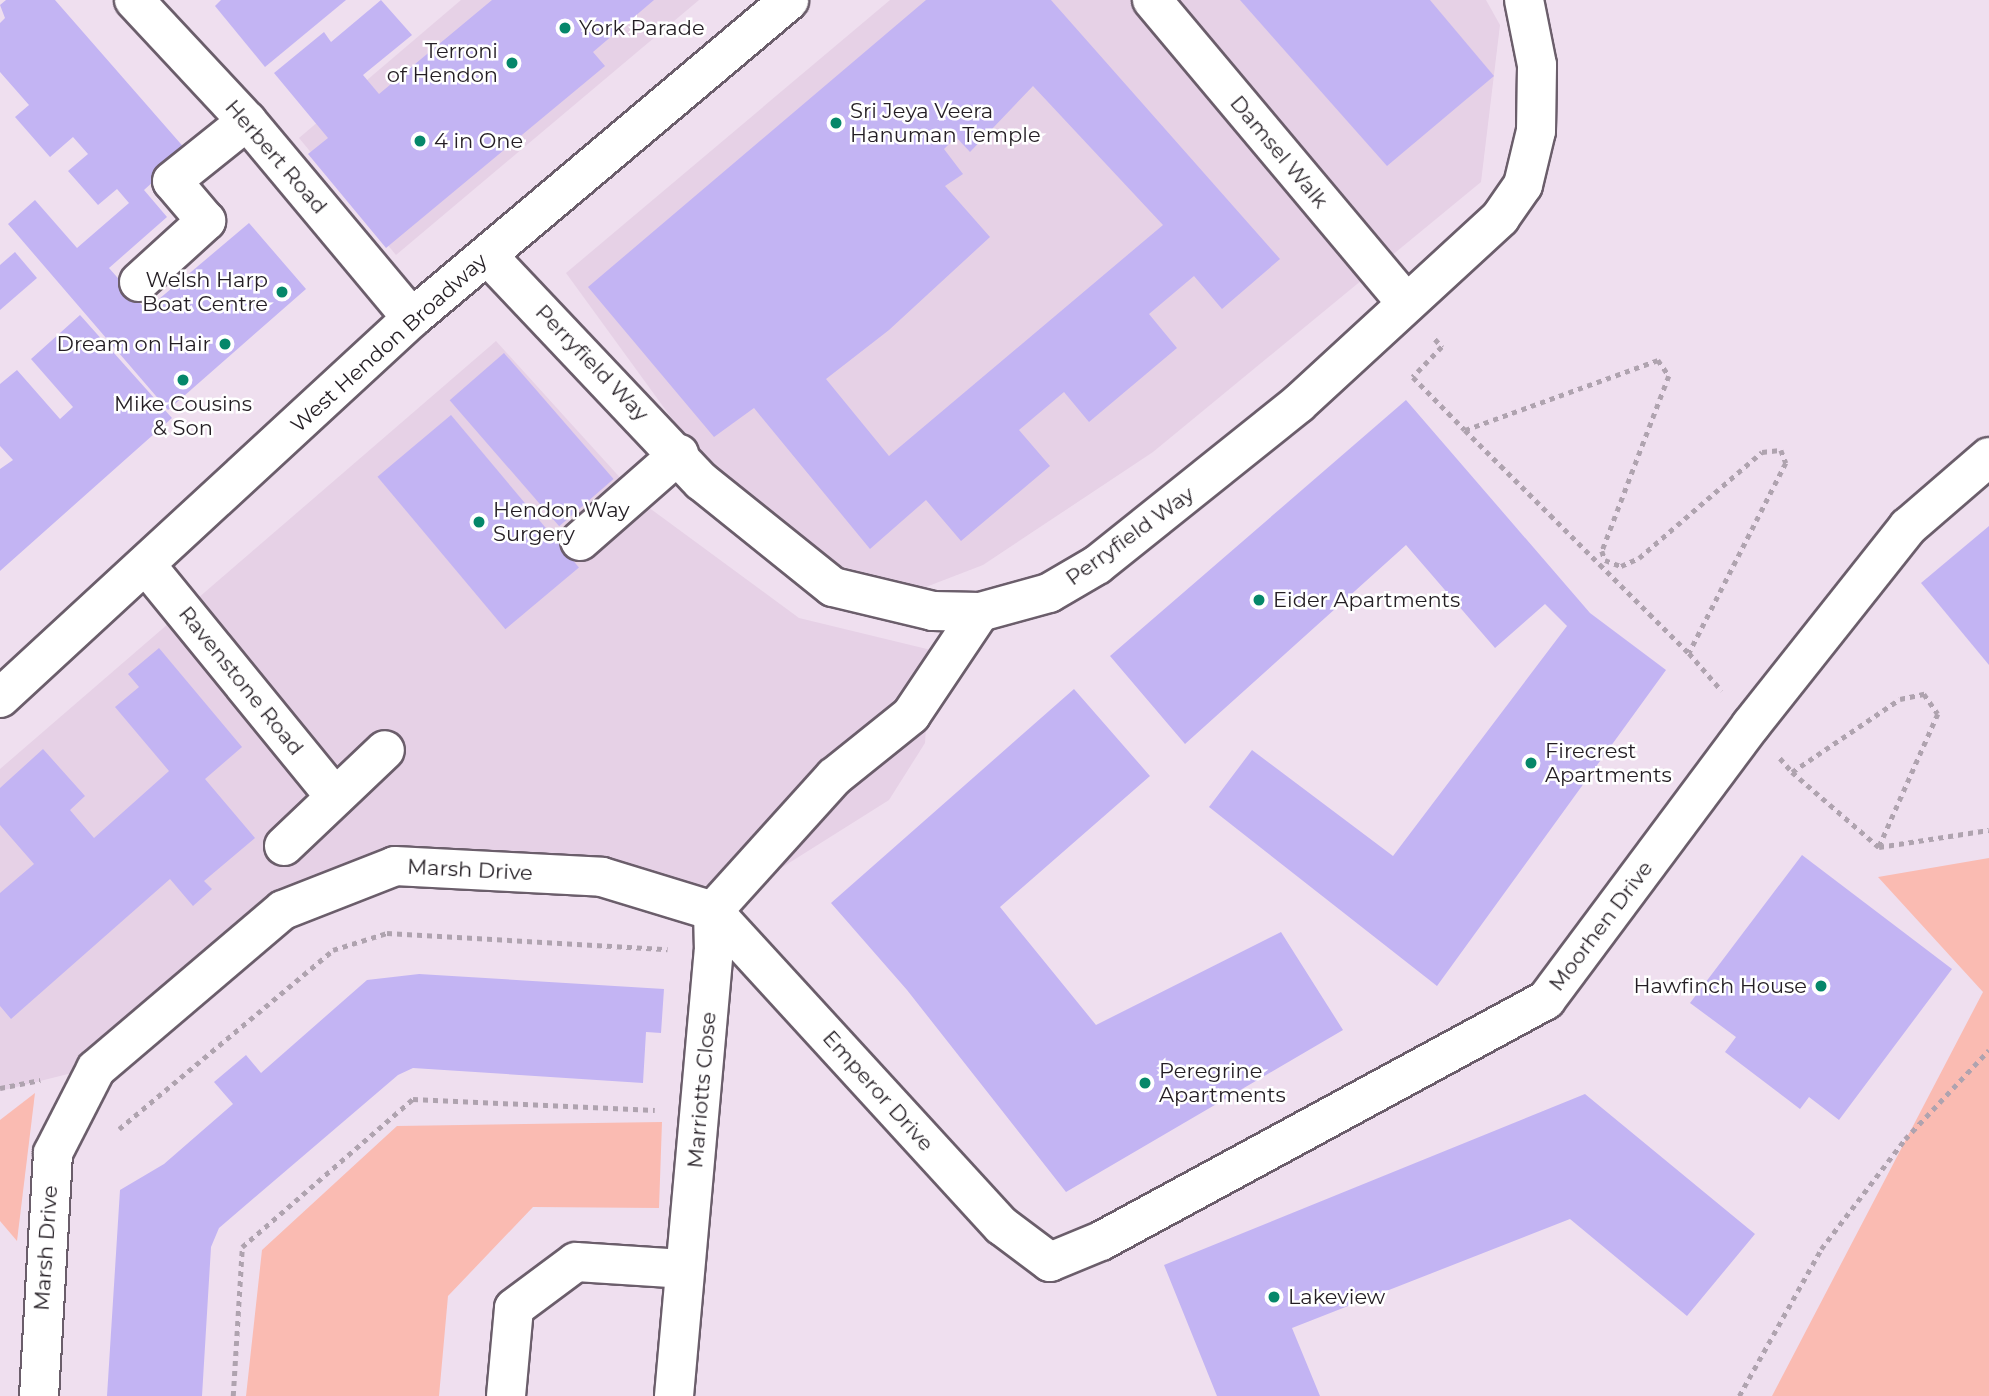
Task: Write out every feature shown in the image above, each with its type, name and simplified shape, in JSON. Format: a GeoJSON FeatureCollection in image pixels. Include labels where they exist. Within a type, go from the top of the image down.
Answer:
{"type":"FeatureCollection","features":[{"type":"Feature","properties":{"kind":"street","name":"Herbert Road"},"geometry":{"type":"LineString","coordinates":[[134,0],[247,121],[412,318]]}},
{"type":"Feature","properties":{"kind":"street","name":"West Hendon Broadway"},"geometry":{"type":"LineString","coordinates":[[0,698],[412,318],[789,0]]}},
{"type":"Feature","properties":{"kind":"street","name":"Damsel Walk"},"geometry":{"type":"LineString","coordinates":[[1152,0],[1406,303]]}},
{"type":"Feature","properties":{"kind":"street","name":"Perryfield Way"},"geometry":{"type":"LineString","coordinates":[[488,256],[679,454],[701,481],[833,587],[933,611],[980,612],[1049,593],[1097,565],[1288,412],[1500,218],[1523,185],[1536,131],[1537,65],[1524,0]]}},
{"type":"Feature","properties":{"kind":"street"},"geometry":{"type":"LineString","coordinates":[[139,282],[206,221],[172,181],[247,121]]}},
{"type":"Feature","properties":{"kind":"street"},"geometry":{"type":"LineString","coordinates":[[580,541],[679,454]]}},
{"type":"Feature","properties":{"kind":"street","name":"Moorhen Drive"},"geometry":{"type":"LineString","coordinates":[[1050,1262],[1101,1241],[1546,1000],[1751,725],[1908,527],[1989,457]]}},
{"type":"Feature","properties":{"kind":"street","name":"Ravenstone Road"},"geometry":{"type":"LineString","coordinates":[[146,565],[335,797]]}},
{"type":"Feature","properties":{"kind":"street"},"geometry":{"type":"LineString","coordinates":[[713,911],[834,778],[911,715],[980,612]]}},
{"type":"Feature","properties":{"kind":"street"},"geometry":{"type":"LineString","coordinates":[[284,846],[385,750]]}},
{"type":"Feature","properties":{"kind":"street","name":"Marsh Drive"},"geometry":{"type":"LineString","coordinates":[[39,1396],[53,1153],[96,1069],[283,910],[395,866],[602,877],[713,911]]}},
{"type":"Feature","properties":{"kind":"street","name":"Marriotts Close"},"geometry":{"type":"LineString","coordinates":[[674,1396],[683,1269],[701,1112],[714,952],[713,911]]}},
{"type":"Feature","properties":{"kind":"street","name":"Emperor Drive"},"geometry":{"type":"LineString","coordinates":[[713,911],[1002,1226],[1050,1262]]}},
{"type":"Feature","properties":{"kind":"street"},"geometry":{"type":"LineString","coordinates":[[506,1396],[514,1308],[576,1262],[683,1269]]}},
{"type":"Feature","properties":{"kind":"path"},"geometry":{"type":"LineString","coordinates":[[1406,303],[1442,347],[1413,377],[1689,653],[1792,772],[1880,847],[1989,830]]}},
{"type":"Feature","properties":{"kind":"path"},"geometry":{"type":"LineString","coordinates":[[1465,430],[1658,359],[1669,376],[1602,551],[1605,560],[1621,566],[1639,558],[1762,452],[1781,450],[1787,463],[1689,653]]}},
{"type":"Feature","properties":{"kind":"path"},"geometry":{"type":"LineString","coordinates":[[1792,772],[1900,699],[1924,694],[1938,714],[1880,847]]}},
{"type":"Feature","properties":{"kind":"path"},"geometry":{"type":"LineString","coordinates":[[53,1153],[111,1136],[333,950],[387,933],[714,952]]}},
{"type":"Feature","properties":{"kind":"path"},"geometry":{"type":"LineString","coordinates":[[1739,1396],[1821,1248],[1905,1139],[1989,1050]]}},
{"type":"Feature","properties":{"kind":"path"},"geometry":{"type":"LineString","coordinates":[[233,1396],[243,1247],[413,1099],[701,1112]]}},
{"type":"Feature","properties":{"kind":"shaded area"},"geometry":{"type":"Polygon","coordinates":[[[461,0],[699,0],[396,255],[299,138],[461,0]]]}},
{"type":"Feature","properties":{"kind":"shaded area"},"geometry":{"type":"Polygon","coordinates":[[[890,0],[1486,0],[1500,25],[1481,182],[1153,452],[983,565],[918,590],[809,556],[694,449],[566,273],[890,0]]]}},
{"type":"Feature","properties":{"kind":"shaded area"},"geometry":{"type":"Polygon","coordinates":[[[496,341],[644,504],[799,618],[931,650],[925,743],[889,800],[713,911],[727,887],[399,862],[284,909],[96,1067],[0,1091],[0,769],[496,341]]]}},
{"type":"Feature","properties":{"kind":"shaded area"},"geometry":{"type":"Polygon","coordinates":[[[1989,858],[1989,1396],[1772,1396],[1983,992],[1878,877],[1989,858]]]}},
{"type":"Feature","properties":{"kind":"shaded area"},"geometry":{"type":"Polygon","coordinates":[[[35,1093],[17,1241],[0,1221],[0,1120],[35,1093]]]}},
{"type":"Feature","properties":{"kind":"shaded area"},"geometry":{"type":"Polygon","coordinates":[[[662,1122],[659,1208],[533,1207],[448,1296],[439,1396],[246,1396],[262,1250],[397,1126],[662,1122]]]}},
{"type":"Feature","properties":{"kind":"building"},"geometry":{"type":"Polygon","coordinates":[[[6,0],[55,0],[187,151],[144,190],[167,217],[109,268],[146,310],[249,223],[306,289],[168,410],[8,224],[35,200],[77,248],[129,203],[117,189],[98,205],[68,171],[88,154],[73,137],[50,157],[15,117],[29,105],[0,72],[0,23],[5,18],[0,5],[6,0]]]}},
{"type":"Feature","properties":{"kind":"building"},"geometry":{"type":"Polygon","coordinates":[[[221,0],[346,0],[265,67],[215,6],[221,0]]]}},
{"type":"Feature","properties":{"kind":"building"},"geometry":{"type":"Polygon","coordinates":[[[381,0],[412,35],[363,75],[379,94],[492,0],[654,0],[593,52],[605,66],[386,248],[308,154],[328,138],[274,73],[324,32],[331,42],[381,0]]]}},
{"type":"Feature","properties":{"kind":"building"},"geometry":{"type":"Polygon","coordinates":[[[926,0],[1051,0],[1280,259],[1222,309],[1194,276],[1149,314],[1177,348],[1089,422],[1064,392],[1019,430],[1050,466],[961,541],[926,500],[870,549],[754,408],[714,437],[588,287],[926,0]],[[1033,86],[970,152],[956,137],[944,149],[963,174],[945,186],[990,237],[889,330],[826,379],[889,456],[1163,225],[1033,86]]]}},
{"type":"Feature","properties":{"kind":"building"},"geometry":{"type":"Polygon","coordinates":[[[1240,0],[1430,0],[1494,76],[1387,166],[1240,0]]]}},
{"type":"Feature","properties":{"kind":"building"},"geometry":{"type":"Polygon","coordinates":[[[15,252],[37,278],[0,310],[0,265],[15,252]]]}},
{"type":"Feature","properties":{"kind":"building"},"geometry":{"type":"Polygon","coordinates":[[[80,315],[172,418],[0,571],[0,469],[13,460],[0,446],[0,384],[17,370],[60,419],[73,407],[31,359],[80,315]]]}},
{"type":"Feature","properties":{"kind":"building"},"geometry":{"type":"Polygon","coordinates":[[[504,353],[614,479],[559,526],[450,400],[504,353]]]}},
{"type":"Feature","properties":{"kind":"building"},"geometry":{"type":"Polygon","coordinates":[[[1406,400],[1590,613],[1666,670],[1437,986],[1209,807],[1252,750],[1393,856],[1567,626],[1545,604],[1495,648],[1406,545],[1185,744],[1110,656],[1406,400]]]}},
{"type":"Feature","properties":{"kind":"building","name":"Hendon Way Surgery"},"geometry":{"type":"Polygon","coordinates":[[[451,415],[579,567],[505,629],[377,477],[451,415]]]}},
{"type":"Feature","properties":{"kind":"building"},"geometry":{"type":"Polygon","coordinates":[[[1989,526],[1989,665],[1921,583],[1989,526]]]}},
{"type":"Feature","properties":{"kind":"building"},"geometry":{"type":"Polygon","coordinates":[[[159,648],[242,747],[205,779],[255,838],[204,881],[212,889],[193,906],[170,879],[11,1019],[0,1006],[0,893],[34,864],[0,825],[0,788],[43,749],[85,796],[70,810],[94,838],[169,771],[115,707],[139,687],[128,674],[159,648]]]}},
{"type":"Feature","properties":{"kind":"building"},"geometry":{"type":"Polygon","coordinates":[[[1074,689],[1150,776],[1000,907],[1096,1025],[1281,932],[1343,1030],[1066,1192],[907,990],[831,903],[1074,689]]]}},
{"type":"Feature","properties":{"kind":"building","name":"Hawfinch House"},"geometry":{"type":"Polygon","coordinates":[[[1802,855],[1952,969],[1839,1120],[1809,1097],[1800,1109],[1725,1052],[1736,1037],[1690,1003],[1802,855]]]}},
{"type":"Feature","properties":{"kind":"building"},"geometry":{"type":"Polygon","coordinates":[[[419,974],[664,989],[661,1033],[646,1032],[643,1083],[413,1068],[398,1075],[219,1228],[211,1247],[202,1396],[107,1396],[120,1190],[164,1164],[233,1104],[214,1082],[246,1055],[261,1073],[367,980],[419,974]]]}},
{"type":"Feature","properties":{"kind":"building"},"geometry":{"type":"Polygon","coordinates":[[[1585,1094],[1755,1234],[1687,1316],[1570,1219],[1292,1328],[1320,1396],[1217,1396],[1164,1265],[1585,1094]]]}},
{"type":"Feature","properties":{"kind":"place","name":"York Parade"},"geometry":{"type":"Point","coordinates":[565,28]}},
{"type":"Feature","properties":{"kind":"place","name":"Terroni of Hendon"},"geometry":{"type":"Point","coordinates":[512,63]}},
{"type":"Feature","properties":{"kind":"place","name":"Sri Jeya Veera Hanuman Temple"},"geometry":{"type":"Point","coordinates":[836,123]}},
{"type":"Feature","properties":{"kind":"place","name":"4 in One"},"geometry":{"type":"Point","coordinates":[420,141]}},
{"type":"Feature","properties":{"kind":"place","name":"Welsh Harp Boat Centre"},"geometry":{"type":"Point","coordinates":[282,292]}},
{"type":"Feature","properties":{"kind":"place","name":"Dream on Hair"},"geometry":{"type":"Point","coordinates":[225,344]}},
{"type":"Feature","properties":{"kind":"place","name":"Mike Cousins & Son"},"geometry":{"type":"Point","coordinates":[183,380]}},
{"type":"Feature","properties":{"kind":"place","name":"Hendon Way Surgery"},"geometry":{"type":"Point","coordinates":[479,522]}},
{"type":"Feature","properties":{"kind":"place","name":"Eider Apartments"},"geometry":{"type":"Point","coordinates":[1259,600]}},
{"type":"Feature","properties":{"kind":"place","name":"Firecrest Apartments"},"geometry":{"type":"Point","coordinates":[1531,763]}},
{"type":"Feature","properties":{"kind":"place","name":"Hawfinch House"},"geometry":{"type":"Point","coordinates":[1821,986]}},
{"type":"Feature","properties":{"kind":"place","name":"Peregrine Apartments"},"geometry":{"type":"Point","coordinates":[1145,1083]}},
{"type":"Feature","properties":{"kind":"place","name":"Lakeview"},"geometry":{"type":"Point","coordinates":[1274,1297]}}]}
